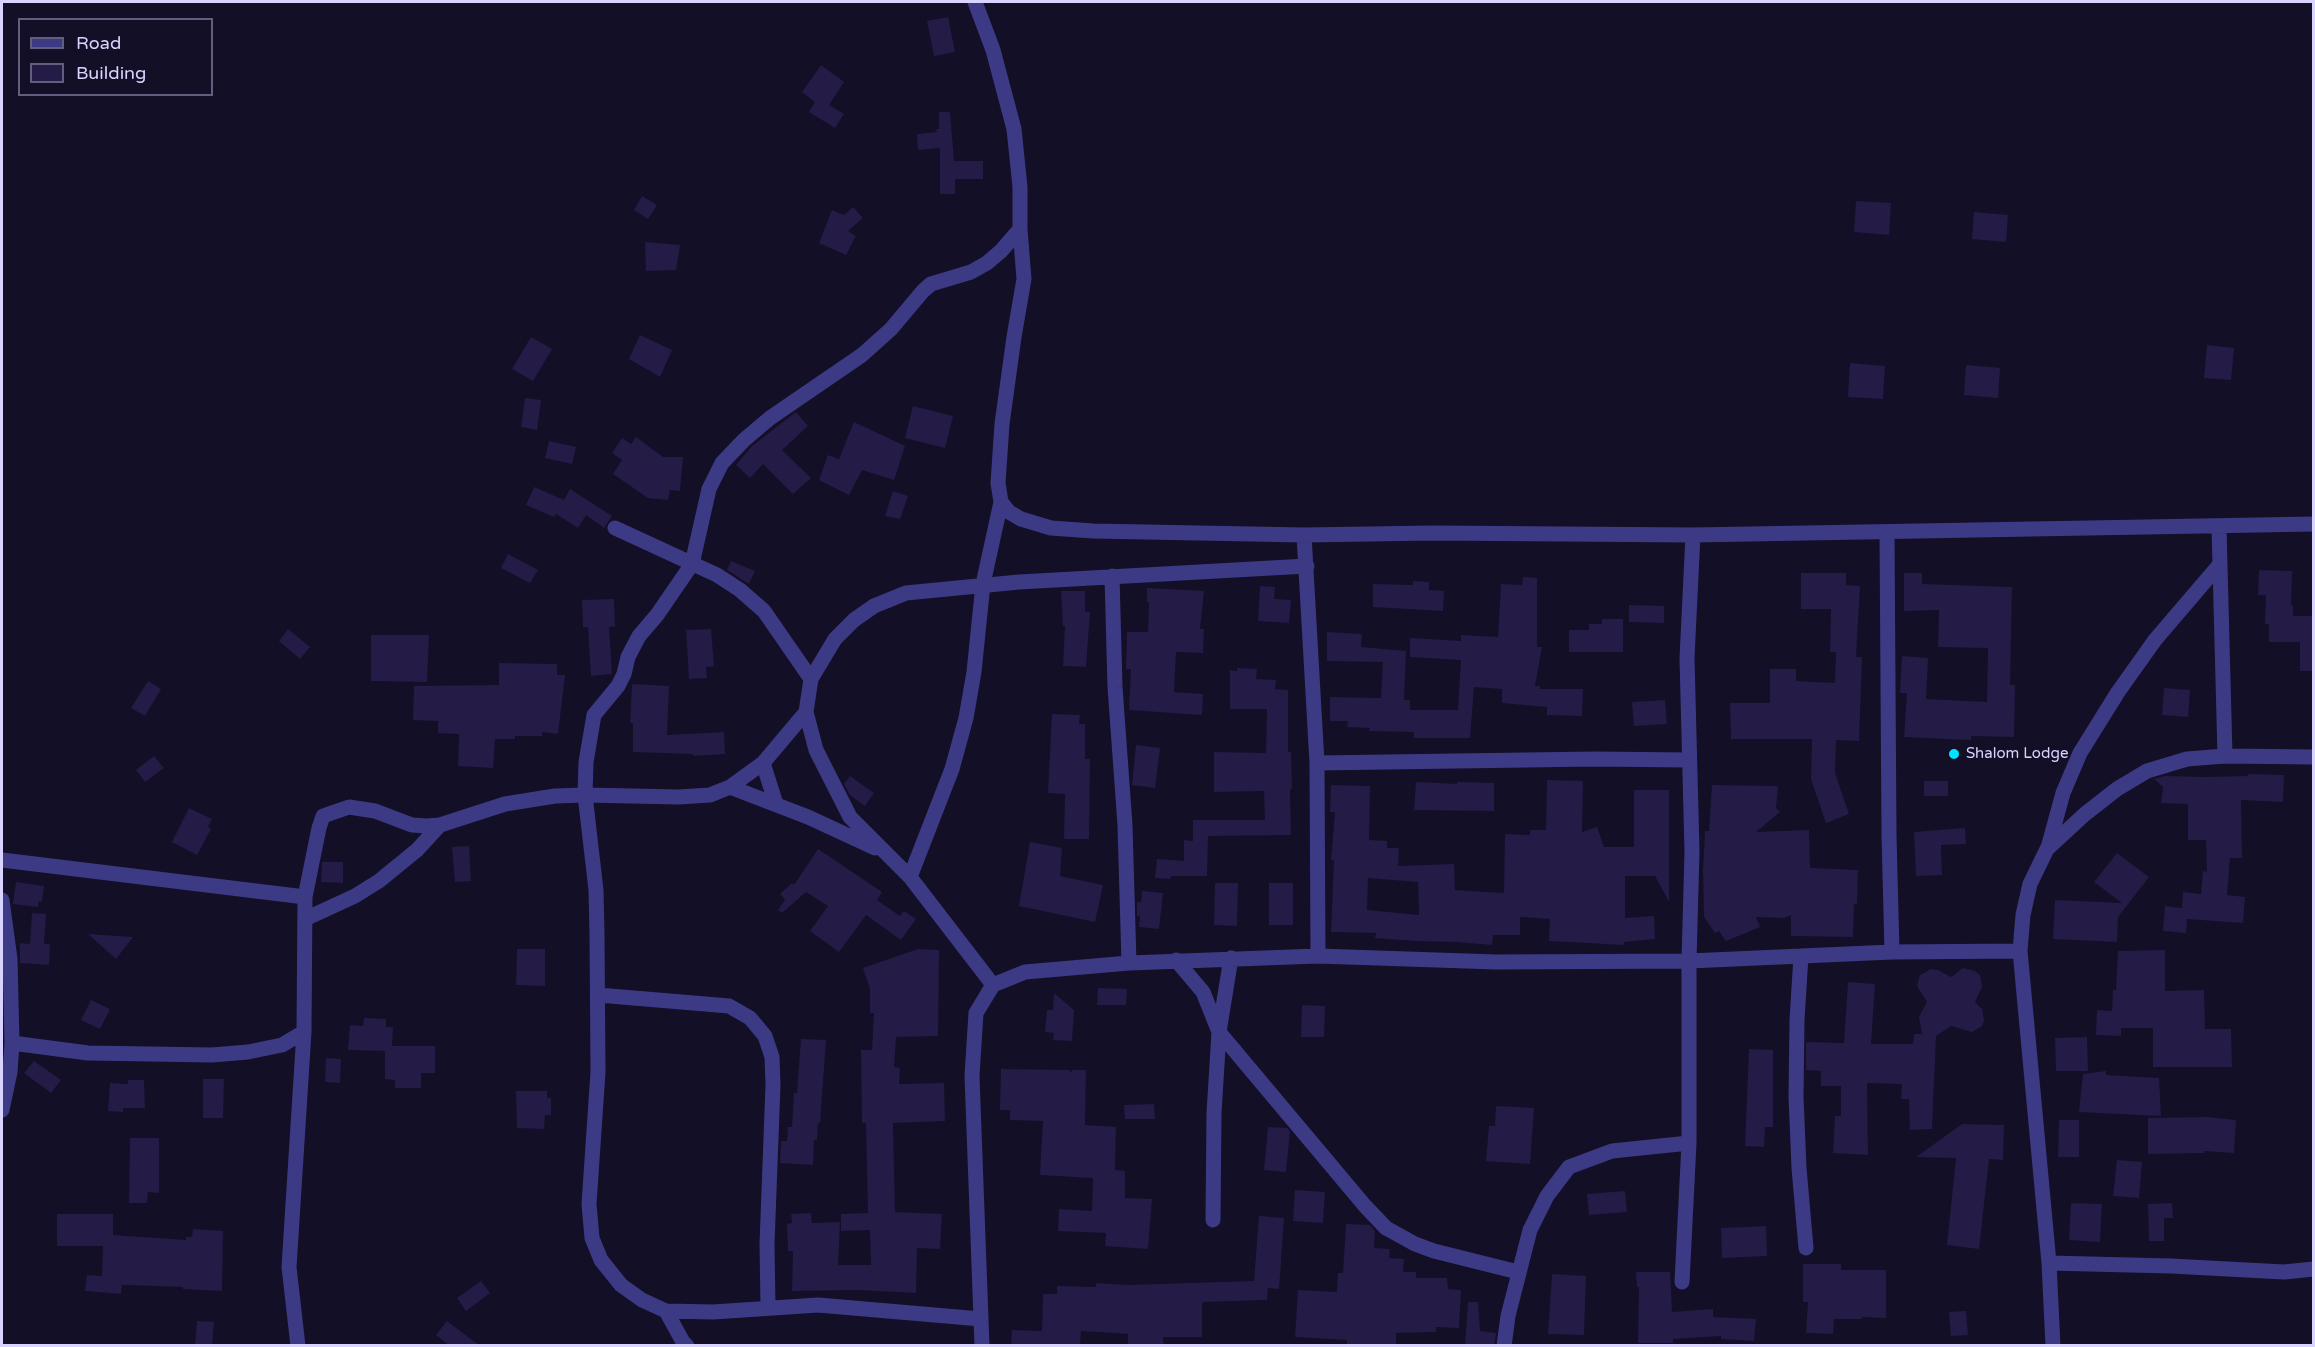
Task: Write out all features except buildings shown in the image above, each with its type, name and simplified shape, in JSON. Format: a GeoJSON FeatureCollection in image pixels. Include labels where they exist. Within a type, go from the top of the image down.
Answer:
{"type":"FeatureCollection","features":[{"type":"Feature","properties":{"kind":"street"},"geometry":{"type":"LineString","coordinates":[[910,877],[952,769],[966,718],[974,672],[983,585],[1001,502],[999,465],[1002,424],[1024,279],[1020,229],[1020,187],[1014,129],[993,50],[975,2]]}},
{"type":"Feature","properties":{"kind":"street"},"geometry":{"type":"LineString","coordinates":[[981,1319],[818,1305],[713,1312],[666,1311],[642,1300],[621,1285],[601,1260],[592,1238],[589,1204],[596,1117],[598,995],[596,890],[585,795],[587,751],[594,715],[618,687],[628,657],[639,636],[657,615],[692,564],[709,489],[722,464],[744,440],[770,418],[862,355],[891,329],[931,284],[971,272],[987,263],[1020,229]]}},
{"type":"Feature","properties":{"kind":"street"},"geometry":{"type":"LineString","coordinates":[[1001,502],[1009,512],[1021,519],[1052,528],[1093,531],[1304,535],[1433,532],[1693,535],[2313,524]]}},
{"type":"Feature","properties":{"kind":"street"},"geometry":{"type":"LineString","coordinates":[[2219,527],[2225,756]]}},
{"type":"Feature","properties":{"kind":"street"},"geometry":{"type":"LineString","coordinates":[[615,528],[717,575],[740,590],[764,611],[811,679]]}},
{"type":"Feature","properties":{"kind":"street"},"geometry":{"type":"LineString","coordinates":[[1887,532],[1889,823],[1893,952]]}},
{"type":"Feature","properties":{"kind":"street"},"geometry":{"type":"LineString","coordinates":[[1304,535],[1317,763],[1318,956]]}},
{"type":"Feature","properties":{"kind":"street"},"geometry":{"type":"LineString","coordinates":[[1682,1282],[1689,1143],[1689,961],[1692,850],[1687,658],[1693,535]]}},
{"type":"Feature","properties":{"kind":"street"},"geometry":{"type":"LineString","coordinates":[[2054,1346],[2049,1263],[2020,951],[2023,915],[2030,884],[2047,849],[2063,793],[2080,753],[2118,692],[2156,640],[2220,564]]}},
{"type":"Feature","properties":{"kind":"street"},"geometry":{"type":"LineString","coordinates":[[993,985],[910,877],[850,817],[816,750],[806,712],[811,679],[835,639],[854,620],[874,606],[906,593],[1112,576],[1307,566]]}},
{"type":"Feature","properties":{"kind":"street"},"geometry":{"type":"LineString","coordinates":[[1112,576],[1115,687],[1125,825],[1129,963]]}},
{"type":"Feature","properties":{"kind":"street"},"geometry":{"type":"LineString","coordinates":[[298,1346],[289,1267],[304,1032],[305,897],[323,816],[349,807],[375,811],[412,825],[440,825],[484,810],[526,800],[585,795],[679,797],[710,795],[730,787],[763,763],[806,712]]}},
{"type":"Feature","properties":{"kind":"street"},"geometry":{"type":"LineString","coordinates":[[2047,849],[2085,814],[2117,789],[2147,771],[2187,759],[2225,756],[2313,757]]}},
{"type":"Feature","properties":{"kind":"street"},"geometry":{"type":"LineString","coordinates":[[1317,763],[1572,759],[1688,760]]}},
{"type":"Feature","properties":{"kind":"street"},"geometry":{"type":"LineString","coordinates":[[763,763],[776,804]]}},
{"type":"Feature","properties":{"kind":"street"},"geometry":{"type":"LineString","coordinates":[[730,787],[776,804],[883,852]]}},
{"type":"Feature","properties":{"kind":"street"},"geometry":{"type":"LineString","coordinates":[[305,920],[355,896],[379,881],[417,850],[440,825]]}},
{"type":"Feature","properties":{"kind":"street"},"geometry":{"type":"LineString","coordinates":[[2,860],[305,897]]}},
{"type":"Feature","properties":{"kind":"street"},"geometry":{"type":"LineString","coordinates":[[2,900],[10,959],[12,1043],[10,1072],[2,1110]]}},
{"type":"Feature","properties":{"kind":"street"},"geometry":{"type":"LineString","coordinates":[[982,1346],[972,1076],[976,1013],[993,985],[1025,972],[1176,960],[1318,956],[1496,962],[1689,961],[1893,952],[2020,951]]}},
{"type":"Feature","properties":{"kind":"street"},"geometry":{"type":"LineString","coordinates":[[1801,956],[1796,1097],[1798,1168],[1806,1248]]}},
{"type":"Feature","properties":{"kind":"street"},"geometry":{"type":"LineString","coordinates":[[1213,1220],[1214,1113],[1218,1032],[1231,958]]}},
{"type":"Feature","properties":{"kind":"street"},"geometry":{"type":"LineString","coordinates":[[1176,960],[1203,992],[1218,1032],[1386,1228],[1415,1244],[1434,1251],[1518,1272]]}},
{"type":"Feature","properties":{"kind":"street"},"geometry":{"type":"LineString","coordinates":[[598,995],[729,1006],[750,1018],[765,1036],[772,1057],[773,1085],[767,1244],[768,1307]]}},
{"type":"Feature","properties":{"kind":"street"},"geometry":{"type":"LineString","coordinates":[[12,1043],[88,1053],[212,1055],[248,1052],[282,1045],[304,1032]]}},
{"type":"Feature","properties":{"kind":"street"},"geometry":{"type":"LineString","coordinates":[[1504,1346],[1518,1272],[1534,1221],[1547,1196],[1569,1167],[1612,1151],[1689,1143]]}},
{"type":"Feature","properties":{"kind":"street"},"geometry":{"type":"LineString","coordinates":[[2049,1263],[2284,1272],[2313,1269]]}},
{"type":"Feature","properties":{"kind":"street"},"geometry":{"type":"LineString","coordinates":[[666,1311],[687,1346]]}},
{"type":"Feature","properties":{"kind":"place","name":"Shalom Lodge"},"geometry":{"type":"Point","coordinates":[1954,754]}}]}
